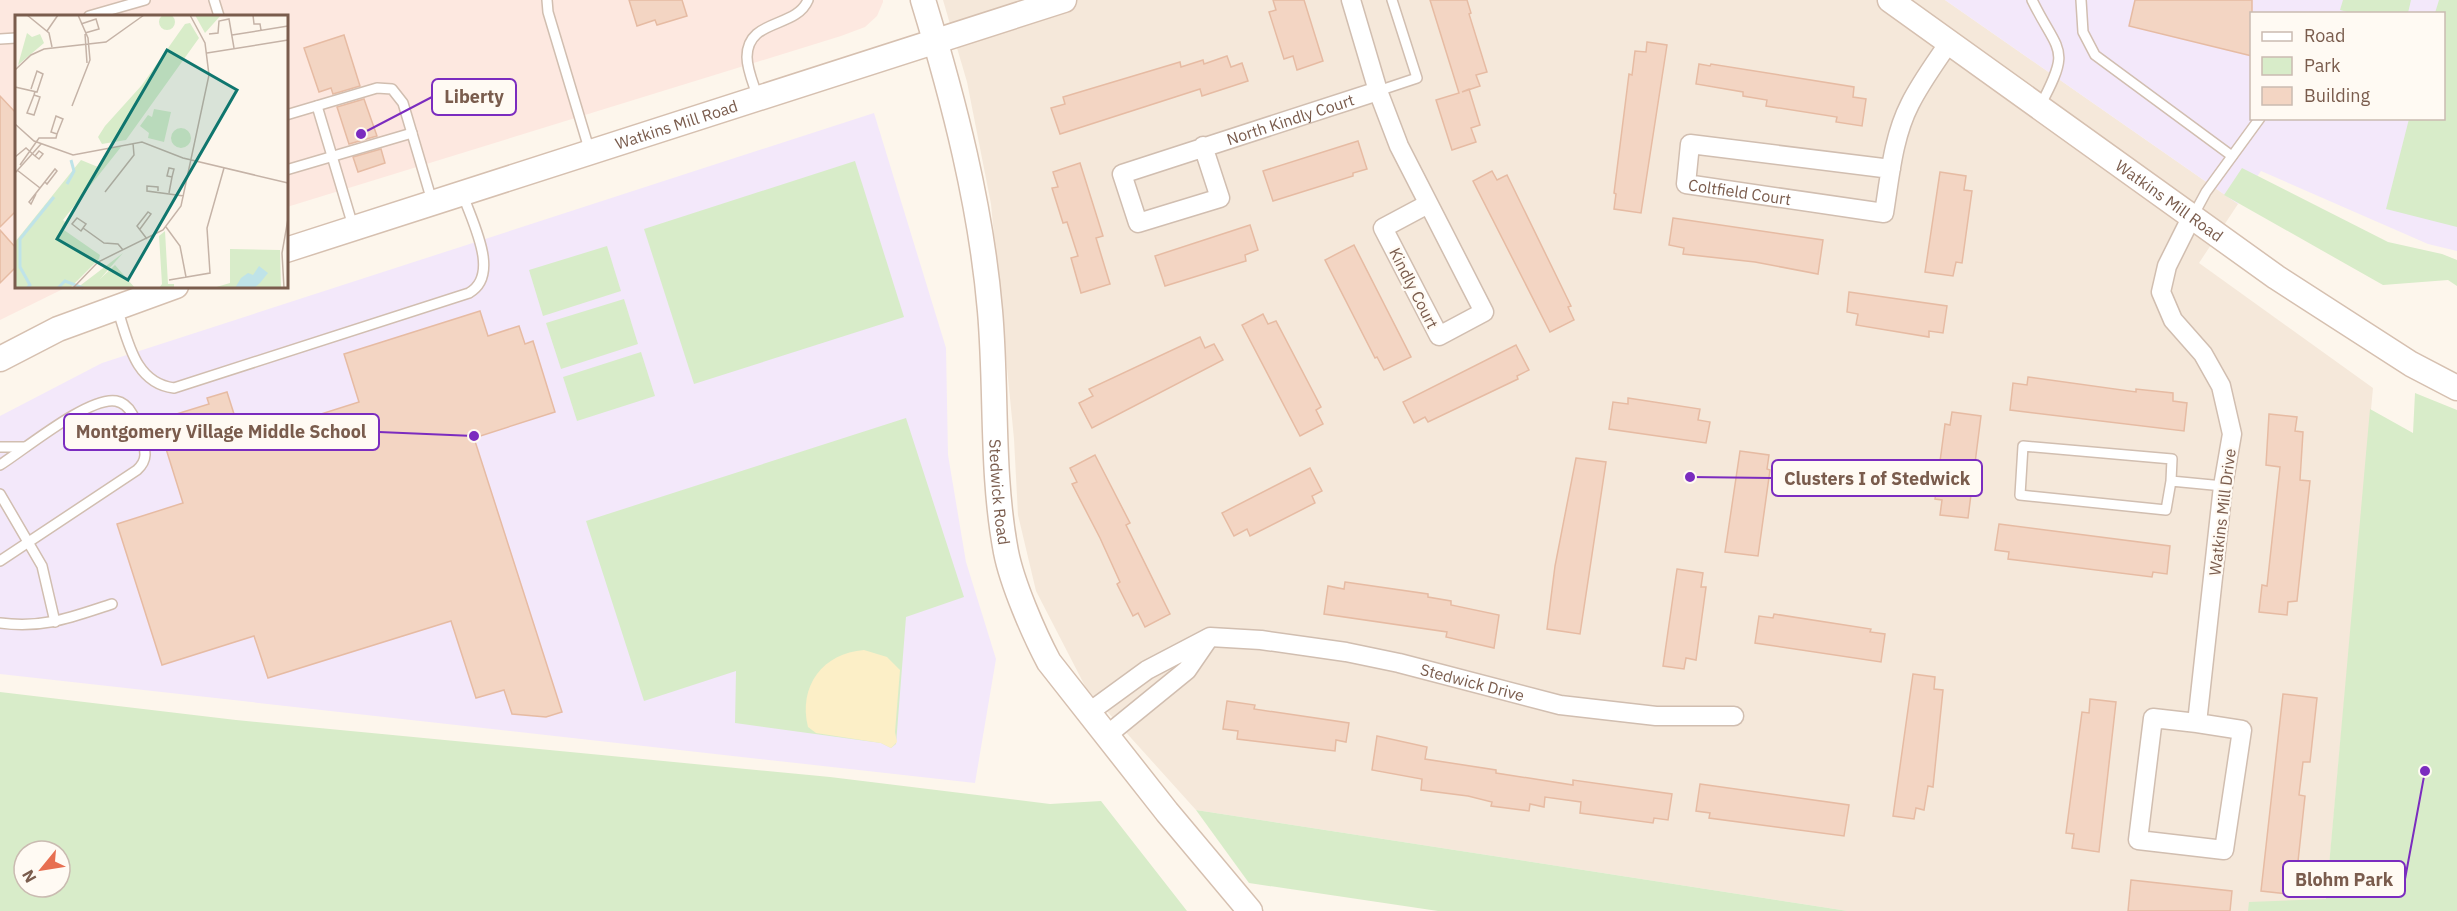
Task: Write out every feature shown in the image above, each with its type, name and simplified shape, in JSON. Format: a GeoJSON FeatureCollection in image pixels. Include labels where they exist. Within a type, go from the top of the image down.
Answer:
{"type":"FeatureCollection","features":[{"type":"Feature","properties":{"kind":"street","name":"Stedwick Road"},"geometry":{"type":"LineString","coordinates":[[923,0],[936,40],[961,140],[976,214],[990,311],[998,479],[1006,554],[1045,654],[1106,736],[1250,911]]}},
{"type":"Feature","properties":{"kind":"street","name":"Watkins Mill Road"},"geometry":{"type":"LineString","coordinates":[[288,248],[463,194],[1064,0]]}},
{"type":"Feature","properties":{"kind":"street","name":"Kindly Court"},"geometry":{"type":"LineString","coordinates":[[1351,0],[1378,91],[1399,146],[1484,312],[1439,336],[1383,228],[1428,204]]}},
{"type":"Feature","properties":{"kind":"street","name":"Watkins Mill Road"},"geometry":{"type":"LineString","coordinates":[[1890,0],[2040,106],[2191,218],[2370,339],[2457,388]]}},
{"type":"Feature","properties":{"kind":"street","name":"Coltfield Court"},"geometry":{"type":"LineString","coordinates":[[1891,169],[1690,144],[1686,184],[1884,213],[1891,169],[1895,142],[1909,104],[1950,41]]}},
{"type":"Feature","properties":{"kind":"street","name":"North Kindly Court"},"geometry":{"type":"LineString","coordinates":[[1203,146],[1220,198],[1138,223],[1122,174],[1203,146],[1378,91]]}},
{"type":"Feature","properties":{"kind":"street","name":"Watkins Mill Drive"},"geometry":{"type":"LineString","coordinates":[[2191,218],[2167,266],[2161,292],[2173,320],[2203,354],[2221,386],[2232,434],[2223,486],[2197,723]]}},
{"type":"Feature","properties":{"kind":"street"},"geometry":{"type":"LineString","coordinates":[[0,359],[58,329],[170,288]]}},
{"type":"Feature","properties":{"kind":"street"},"geometry":{"type":"LineString","coordinates":[[1088,713],[1147,670],[1210,637]]}},
{"type":"Feature","properties":{"kind":"street"},"geometry":{"type":"LineString","coordinates":[[1106,736],[1187,670],[1210,637]]}},
{"type":"Feature","properties":{"kind":"street","name":"Stedwick Drive"},"geometry":{"type":"LineString","coordinates":[[1210,637],[1261,640],[1346,652],[1399,663],[1560,705],[1656,716],[1734,716]]}},
{"type":"Feature","properties":{"kind":"street"},"geometry":{"type":"LineString","coordinates":[[2153,718],[2197,723],[2242,730],[2224,850],[2138,840],[2153,718]]}},
{"type":"Feature","properties":{"kind":"lane"},"geometry":{"type":"LineString","coordinates":[[92,15],[145,0]]}},
{"type":"Feature","properties":{"kind":"lane"},"geometry":{"type":"LineString","coordinates":[[214,0],[219,15]]}},
{"type":"Feature","properties":{"kind":"lane"},"geometry":{"type":"LineString","coordinates":[[547,0],[548,12],[590,152]]}},
{"type":"Feature","properties":{"kind":"lane"},"geometry":{"type":"LineString","coordinates":[[758,98],[747,63],[749,43],[762,29],[800,12],[808,0]]}},
{"type":"Feature","properties":{"kind":"lane"},"geometry":{"type":"LineString","coordinates":[[1378,91],[1417,78],[1392,0]]}},
{"type":"Feature","properties":{"kind":"lane"},"geometry":{"type":"LineString","coordinates":[[2032,0],[2058,46],[2061,56],[2056,74],[2040,106]]}},
{"type":"Feature","properties":{"kind":"lane"},"geometry":{"type":"LineString","coordinates":[[2081,0],[2082,27],[2095,55],[2232,156]]}},
{"type":"Feature","properties":{"kind":"lane"},"geometry":{"type":"LineString","coordinates":[[0,39],[15,38]]}},
{"type":"Feature","properties":{"kind":"lane"},"geometry":{"type":"LineString","coordinates":[[288,114],[377,88],[388,88],[401,99],[433,203]]}},
{"type":"Feature","properties":{"kind":"lane"},"geometry":{"type":"LineString","coordinates":[[317,106],[354,228]]}},
{"type":"Feature","properties":{"kind":"lane"},"geometry":{"type":"LineString","coordinates":[[2191,218],[2259,120]]}},
{"type":"Feature","properties":{"kind":"lane"},"geometry":{"type":"LineString","coordinates":[[288,169],[412,133]]}},
{"type":"Feature","properties":{"kind":"lane"},"geometry":{"type":"LineString","coordinates":[[116,306],[134,359],[142,372],[154,382],[174,388],[469,293],[481,283],[484,266],[463,194]]}},
{"type":"Feature","properties":{"kind":"lane"},"geometry":{"type":"LineString","coordinates":[[0,465],[91,406],[115,401],[130,412],[146,457],[137,470],[0,561]]}},
{"type":"Feature","properties":{"kind":"lane"},"geometry":{"type":"LineString","coordinates":[[2024,446],[2172,459],[2171,481],[2166,510],[2020,495],[2024,446]]}},
{"type":"Feature","properties":{"kind":"lane"},"geometry":{"type":"LineString","coordinates":[[0,447],[28,447]]}},
{"type":"Feature","properties":{"kind":"lane"},"geometry":{"type":"LineString","coordinates":[[2171,481],[2223,486]]}},
{"type":"Feature","properties":{"kind":"lane"},"geometry":{"type":"LineString","coordinates":[[0,494],[30,541],[45,574],[55,622]]}},
{"type":"Feature","properties":{"kind":"lane"},"geometry":{"type":"LineString","coordinates":[[0,623],[29,626],[55,622],[112,604]]}},
{"type":"Feature","properties":{"kind":"shaded area"},"geometry":{"type":"Polygon","coordinates":[[[0,0],[883,0],[877,16],[865,27],[841,36],[288,207],[288,15],[15,15],[15,288],[65,288],[0,320],[0,0]]]}},
{"type":"Feature","properties":{"kind":"shaded area"},"geometry":{"type":"Polygon","coordinates":[[[943,0],[1945,0],[2238,204],[2199,263],[2373,388],[2325,911],[1848,911],[1196,810],[1086,688],[1036,591],[1018,515],[1014,439],[991,204],[967,82],[943,0]]]}},
{"type":"Feature","properties":{"kind":"shaded area"},"geometry":{"type":"Polygon","coordinates":[[[1945,0],[2457,0],[2457,251],[2428,244],[2261,171],[2238,204],[1945,0]]]}},
{"type":"Feature","properties":{"kind":"shaded area"},"geometry":{"type":"Polygon","coordinates":[[[874,113],[946,348],[948,455],[966,562],[996,659],[975,783],[0,674],[0,416],[102,363],[874,113]]]}},
{"type":"Feature","properties":{"kind":"green space"},"geometry":{"type":"Polygon","coordinates":[[[2343,0],[2411,0],[2408,12],[2340,10],[2343,0]]]}},
{"type":"Feature","properties":{"kind":"green space"},"geometry":{"type":"Polygon","coordinates":[[[2439,0],[2457,0],[2457,227],[2386,209],[2409,120],[2445,120],[2445,12],[2435,12],[2439,0]]]}},
{"type":"Feature","properties":{"kind":"green space"},"geometry":{"type":"Polygon","coordinates":[[[855,161],[904,317],[694,384],[644,229],[855,161]]]}},
{"type":"Feature","properties":{"kind":"green space"},"geometry":{"type":"Polygon","coordinates":[[[2242,168],[2388,242],[2442,254],[2457,260],[2457,286],[2448,280],[2383,285],[2224,195],[2242,168]]]}},
{"type":"Feature","properties":{"kind":"green space"},"geometry":{"type":"Polygon","coordinates":[[[607,246],[621,291],[543,316],[529,270],[607,246]]]}},
{"type":"Feature","properties":{"kind":"green space"},"geometry":{"type":"Polygon","coordinates":[[[624,299],[638,344],[561,369],[546,323],[624,299]]]}},
{"type":"Feature","properties":{"kind":"green space"},"geometry":{"type":"Polygon","coordinates":[[[641,352],[655,396],[577,421],[563,377],[641,352]]]}},
{"type":"Feature","properties":{"kind":"green space"},"geometry":{"type":"Polygon","coordinates":[[[2415,393],[2457,410],[2457,911],[2248,911],[2249,902],[2326,899],[2370,409],[2413,433],[2415,393]]]}},
{"type":"Feature","properties":{"kind":"green space"},"geometry":{"type":"Polygon","coordinates":[[[906,418],[964,597],[906,617],[896,744],[891,748],[881,743],[735,723],[736,671],[644,701],[586,521],[906,418]]]}},
{"type":"Feature","properties":{"kind":"green space"},"geometry":{"type":"Polygon","coordinates":[[[0,692],[236,720],[830,777],[1050,804],[1101,801],[1187,911],[0,911],[0,692]]]}},
{"type":"Feature","properties":{"kind":"green space"},"geometry":{"type":"Polygon","coordinates":[[[1196,810],[1848,911],[1438,911],[1249,883],[1196,810]]]}},
{"type":"Feature","properties":{"kind":"sand"},"geometry":{"type":"Polygon","coordinates":[[[864,650],[887,657],[900,670],[895,732],[897,742],[891,748],[881,743],[816,733],[808,727],[807,698],[817,674],[837,658],[849,652],[864,650]]]}},
{"type":"Feature","properties":{"kind":"building"},"geometry":{"type":"Polygon","coordinates":[[[629,0],[682,0],[687,16],[657,25],[655,20],[637,26],[629,0]]]}},
{"type":"Feature","properties":{"kind":"building"},"geometry":{"type":"Polygon","coordinates":[[[1273,0],[1304,0],[1323,61],[1297,70],[1293,56],[1284,59],[1269,12],[1276,10],[1273,0]]]}},
{"type":"Feature","properties":{"kind":"building"},"geometry":{"type":"Polygon","coordinates":[[[1430,0],[1467,0],[1471,13],[1469,14],[1487,72],[1476,75],[1480,86],[1469,90],[1480,125],[1471,128],[1476,142],[1452,150],[1436,100],[1459,93],[1430,0]]]}},
{"type":"Feature","properties":{"kind":"building"},"geometry":{"type":"Polygon","coordinates":[[[2135,0],[2252,0],[2250,56],[2129,26],[2135,0]]]}},
{"type":"Feature","properties":{"kind":"building"},"geometry":{"type":"Polygon","coordinates":[[[344,35],[360,86],[333,94],[331,88],[319,92],[304,48],[344,35]]]}},
{"type":"Feature","properties":{"kind":"building"},"geometry":{"type":"Polygon","coordinates":[[[1647,42],[1667,45],[1641,213],[1614,209],[1616,194],[1614,193],[1629,74],[1632,75],[1635,51],[1646,52],[1647,42]]]}},
{"type":"Feature","properties":{"kind":"building"},"geometry":{"type":"Polygon","coordinates":[[[1227,56],[1231,67],[1242,63],[1248,81],[1202,96],[1200,89],[1060,134],[1051,108],[1065,104],[1063,97],[1180,62],[1181,67],[1203,60],[1204,64],[1227,56]]]}},
{"type":"Feature","properties":{"kind":"building"},"geometry":{"type":"Polygon","coordinates":[[[1699,64],[1854,87],[1853,97],[1866,99],[1862,126],[1836,122],[1837,117],[1766,106],[1767,100],[1743,96],[1743,92],[1696,84],[1699,64]]]}},
{"type":"Feature","properties":{"kind":"building"},"geometry":{"type":"Polygon","coordinates":[[[0,96],[15,112],[15,212],[0,227],[0,96]]]}},
{"type":"Feature","properties":{"kind":"building"},"geometry":{"type":"Polygon","coordinates":[[[364,99],[377,136],[349,144],[337,107],[364,99]]]}},
{"type":"Feature","properties":{"kind":"building"},"geometry":{"type":"Polygon","coordinates":[[[1358,141],[1367,169],[1353,173],[1353,176],[1273,201],[1263,171],[1358,141]]]}},
{"type":"Feature","properties":{"kind":"building"},"geometry":{"type":"Polygon","coordinates":[[[381,149],[385,163],[358,172],[353,157],[381,149]]]}},
{"type":"Feature","properties":{"kind":"building"},"geometry":{"type":"Polygon","coordinates":[[[1080,163],[1103,236],[1096,238],[1110,284],[1081,293],[1071,258],[1078,256],[1067,222],[1063,223],[1052,188],[1058,187],[1053,172],[1080,163]]]}},
{"type":"Feature","properties":{"kind":"building"},"geometry":{"type":"Polygon","coordinates":[[[1492,171],[1497,180],[1507,175],[1571,306],[1568,307],[1574,320],[1550,332],[1473,181],[1492,171]]]}},
{"type":"Feature","properties":{"kind":"building"},"geometry":{"type":"Polygon","coordinates":[[[1940,172],[1966,176],[1964,190],[1972,191],[1962,263],[1956,262],[1953,276],[1925,272],[1940,172]]]}},
{"type":"Feature","properties":{"kind":"building"},"geometry":{"type":"Polygon","coordinates":[[[1673,218],[1823,240],[1818,274],[1755,262],[1683,254],[1684,248],[1669,245],[1673,218]]]}},
{"type":"Feature","properties":{"kind":"building"},"geometry":{"type":"Polygon","coordinates":[[[1250,225],[1258,250],[1245,255],[1246,261],[1165,286],[1155,256],[1250,225]]]}},
{"type":"Feature","properties":{"kind":"building"},"geometry":{"type":"Polygon","coordinates":[[[0,230],[15,247],[15,268],[0,283],[0,230]]]}},
{"type":"Feature","properties":{"kind":"building"},"geometry":{"type":"Polygon","coordinates":[[[1354,245],[1411,357],[1384,370],[1377,357],[1375,358],[1325,260],[1354,245]]]}},
{"type":"Feature","properties":{"kind":"building"},"geometry":{"type":"Polygon","coordinates":[[[1849,292],[1947,306],[1943,333],[1929,331],[1929,337],[1856,325],[1858,314],[1847,312],[1849,292]]]}},
{"type":"Feature","properties":{"kind":"building"},"geometry":{"type":"Polygon","coordinates":[[[480,311],[488,336],[519,326],[525,344],[533,341],[555,412],[474,438],[562,712],[546,717],[512,714],[504,690],[476,698],[451,621],[268,678],[254,636],[162,665],[117,524],[183,503],[157,420],[209,404],[207,398],[227,392],[242,439],[359,402],[344,354],[480,311]]]}},
{"type":"Feature","properties":{"kind":"building"},"geometry":{"type":"Polygon","coordinates":[[[1263,314],[1268,324],[1276,321],[1321,407],[1316,410],[1323,424],[1300,436],[1242,325],[1263,314]]]}},
{"type":"Feature","properties":{"kind":"building"},"geometry":{"type":"Polygon","coordinates":[[[1200,337],[1205,348],[1214,344],[1223,360],[1092,428],[1079,403],[1093,396],[1089,389],[1200,337]]]}},
{"type":"Feature","properties":{"kind":"building"},"geometry":{"type":"Polygon","coordinates":[[[1516,345],[1529,370],[1517,376],[1518,379],[1428,422],[1425,417],[1414,423],[1403,402],[1516,345]]]}},
{"type":"Feature","properties":{"kind":"building"},"geometry":{"type":"Polygon","coordinates":[[[2028,377],[2136,392],[2136,389],[2173,393],[2173,401],[2187,403],[2184,431],[2010,410],[2013,383],[2027,385],[2028,377]]]}},
{"type":"Feature","properties":{"kind":"building"},"geometry":{"type":"Polygon","coordinates":[[[1628,398],[1700,409],[1698,420],[1710,422],[1706,443],[1609,429],[1613,402],[1628,404],[1628,398]]]}},
{"type":"Feature","properties":{"kind":"building"},"geometry":{"type":"Polygon","coordinates":[[[1952,412],[1981,416],[1968,518],[1940,515],[1942,500],[1935,499],[1945,424],[1950,425],[1952,412]]]}},
{"type":"Feature","properties":{"kind":"building"},"geometry":{"type":"Polygon","coordinates":[[[2269,414],[2297,417],[2295,431],[2303,432],[2300,480],[2310,481],[2297,601],[2288,602],[2287,615],[2259,612],[2262,585],[2267,586],[2280,467],[2266,465],[2269,414]]]}},
{"type":"Feature","properties":{"kind":"building"},"geometry":{"type":"Polygon","coordinates":[[[1740,451],[1769,455],[1767,469],[1770,470],[1758,556],[1725,552],[1740,451]]]}},
{"type":"Feature","properties":{"kind":"building"},"geometry":{"type":"Polygon","coordinates":[[[1095,455],[1130,523],[1126,525],[1170,614],[1145,627],[1138,613],[1133,616],[1117,584],[1120,582],[1100,538],[1072,484],[1077,482],[1070,468],[1095,455]]]}},
{"type":"Feature","properties":{"kind":"building"},"geometry":{"type":"Polygon","coordinates":[[[1576,458],[1606,462],[1580,634],[1547,629],[1555,566],[1576,458]]]}},
{"type":"Feature","properties":{"kind":"building"},"geometry":{"type":"Polygon","coordinates":[[[1310,468],[1322,491],[1312,496],[1315,503],[1250,536],[1247,529],[1234,536],[1222,513],[1310,468]]]}},
{"type":"Feature","properties":{"kind":"building"},"geometry":{"type":"Polygon","coordinates":[[[1999,524],[2170,546],[2167,574],[2153,572],[2152,577],[2008,559],[2009,552],[1995,550],[1999,524]]]}},
{"type":"Feature","properties":{"kind":"building"},"geometry":{"type":"Polygon","coordinates":[[[1677,569],[1703,573],[1701,587],[1706,587],[1696,660],[1686,658],[1684,669],[1663,666],[1677,569]]]}},
{"type":"Feature","properties":{"kind":"building"},"geometry":{"type":"Polygon","coordinates":[[[1345,582],[1428,594],[1428,597],[1451,601],[1451,605],[1499,615],[1494,648],[1446,637],[1447,632],[1324,614],[1328,586],[1344,589],[1345,582]]]}},
{"type":"Feature","properties":{"kind":"building"},"geometry":{"type":"Polygon","coordinates":[[[1774,614],[1871,629],[1870,632],[1885,634],[1881,662],[1755,643],[1759,616],[1773,618],[1774,614]]]}},
{"type":"Feature","properties":{"kind":"building"},"geometry":{"type":"Polygon","coordinates":[[[1913,674],[1935,677],[1934,689],[1943,690],[1933,787],[1928,786],[1924,810],[1916,808],[1914,819],[1893,816],[1913,674]]]}},
{"type":"Feature","properties":{"kind":"building"},"geometry":{"type":"Polygon","coordinates":[[[2283,694],[2317,698],[2310,762],[2303,762],[2299,795],[2305,796],[2296,880],[2291,880],[2289,894],[2261,891],[2283,694]]]}},
{"type":"Feature","properties":{"kind":"building"},"geometry":{"type":"Polygon","coordinates":[[[2090,699],[2116,702],[2099,852],[2072,848],[2074,834],[2066,833],[2082,712],[2089,713],[2090,699]]]}},
{"type":"Feature","properties":{"kind":"building"},"geometry":{"type":"Polygon","coordinates":[[[1227,701],[1255,705],[1254,709],[1349,723],[1346,742],[1336,740],[1335,751],[1237,739],[1238,731],[1223,729],[1227,701]]]}},
{"type":"Feature","properties":{"kind":"building"},"geometry":{"type":"Polygon","coordinates":[[[1377,736],[1427,747],[1425,759],[1496,770],[1496,773],[1573,785],[1573,780],[1672,794],[1668,820],[1654,818],[1653,823],[1580,813],[1581,802],[1545,797],[1544,807],[1530,804],[1529,811],[1491,806],[1492,802],[1468,796],[1421,790],[1422,779],[1372,770],[1377,736]]]}},
{"type":"Feature","properties":{"kind":"building"},"geometry":{"type":"Polygon","coordinates":[[[1700,784],[1849,805],[1844,836],[1709,818],[1710,813],[1696,811],[1700,784]]]}},
{"type":"Feature","properties":{"kind":"building"},"geometry":{"type":"Polygon","coordinates":[[[2131,880],[2232,891],[2230,911],[2128,911],[2131,880]]]}},
{"type":"Feature","properties":{"kind":"place","name":"Liberty"},"geometry":{"type":"Point","coordinates":[361,134]}},
{"type":"Feature","properties":{"kind":"place","name":"Montgomery Village Middle School"},"geometry":{"type":"Point","coordinates":[474,436]}},
{"type":"Feature","properties":{"kind":"place","name":"Clusters I of Stedwick"},"geometry":{"type":"Point","coordinates":[1690,477]}},
{"type":"Feature","properties":{"kind":"place","name":"Blohm Park"},"geometry":{"type":"Point","coordinates":[2425,771]}}]}
